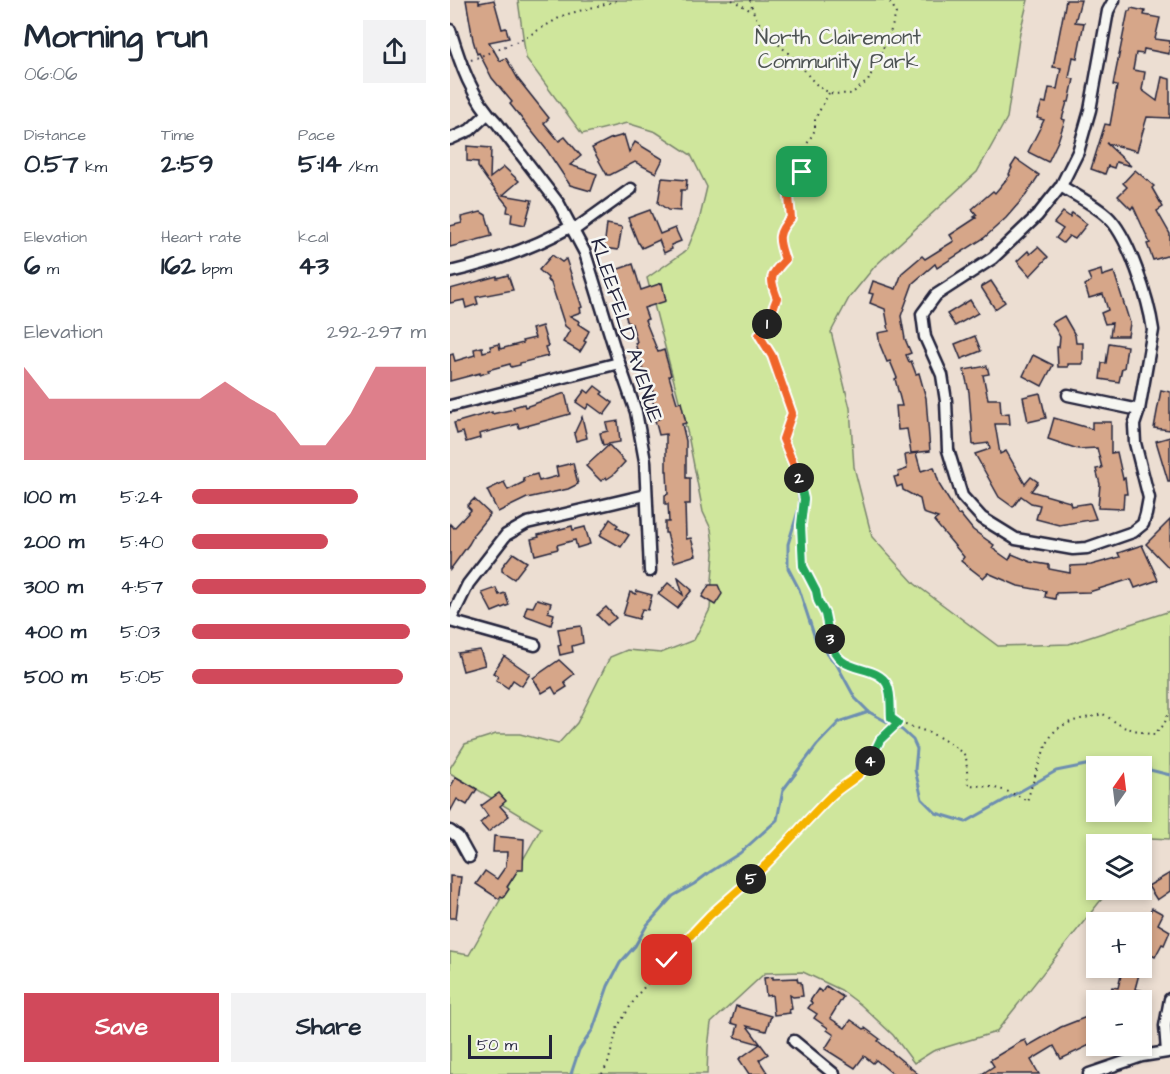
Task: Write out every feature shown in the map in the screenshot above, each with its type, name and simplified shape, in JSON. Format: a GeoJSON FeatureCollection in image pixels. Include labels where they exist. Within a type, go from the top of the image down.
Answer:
{"type":"FeatureCollection","features":[{"type":"Feature","properties":{"kind":"street"},"geometry":{"type":"LineString","coordinates":[[1061,186],[1106,214],[1118,227],[1128,246],[1153,330],[1139,411],[1134,425],[1134,442],[1149,498],[1143,524],[1133,532],[1087,548],[1073,549],[1016,539],[982,518],[962,496],[948,450],[946,401],[942,375],[925,337],[922,314],[936,295],[993,258],[1037,216],[1061,186],[1078,152],[1090,110],[1108,11],[1114,0]]}},
{"type":"Feature","properties":{"kind":"street","name":"KLEEFELD AVENUE"},"geometry":{"type":"LineString","coordinates":[[450,30],[460,64],[487,114],[497,123],[552,195],[573,228],[585,253],[636,412],[645,461],[650,571]]}},
{"type":"Feature","properties":{"kind":"street"},"geometry":{"type":"LineString","coordinates":[[450,139],[470,130],[487,114]]}},
{"type":"Feature","properties":{"kind":"street"},"geometry":{"type":"LineString","coordinates":[[450,273],[483,265],[540,244],[573,228],[632,189]]}},
{"type":"Feature","properties":{"kind":"street"},"geometry":{"type":"LineString","coordinates":[[450,406],[619,363]]}},
{"type":"Feature","properties":{"kind":"street"},"geometry":{"type":"LineString","coordinates":[[1068,395],[1139,411]]}},
{"type":"Feature","properties":{"kind":"street"},"geometry":{"type":"LineString","coordinates":[[535,645],[450,621],[468,584],[506,535],[527,523],[646,495]]}},
{"type":"Feature","properties":{"kind":"street"},"geometry":{"type":"LineString","coordinates":[[450,831],[458,837],[470,857]]}},
{"type":"Feature","properties":{"kind":"street"},"geometry":{"type":"LineString","coordinates":[[1089,1074],[1142,1056],[1167,1052],[1165,1026],[1170,999]]}},
{"type":"Feature","properties":{"kind":"street"},"geometry":{"type":"LineString","coordinates":[[794,1041],[834,1074]]}},
{"type":"Feature","properties":{"kind":"path"},"geometry":{"type":"LineString","coordinates":[[460,64],[523,39],[564,15],[620,0]]}},
{"type":"Feature","properties":{"kind":"path"},"geometry":{"type":"LineString","coordinates":[[732,0],[753,12]]}},
{"type":"Feature","properties":{"kind":"path"},"geometry":{"type":"LineString","coordinates":[[750,0],[753,12],[772,40],[794,59],[809,79],[829,93],[851,94],[868,81],[894,23],[896,15],[888,0]]}},
{"type":"Feature","properties":{"kind":"path"},"geometry":{"type":"LineString","coordinates":[[829,93],[815,119],[815,130],[807,144],[802,172],[789,197],[791,218],[783,226],[778,238],[785,260],[772,274],[771,283],[777,298],[766,325],[759,335],[772,356],[792,413],[783,439],[798,475],[804,499],[801,525],[803,566],[825,614],[832,651],[855,669],[867,670],[883,678],[890,696],[891,718],[898,723],[928,731],[950,743],[966,756],[968,785],[989,786],[1014,793],[1027,801],[1053,732],[1073,721],[1103,714],[1123,727],[1153,735],[1164,724],[1168,714],[1170,716]]}},
{"type":"Feature","properties":{"kind":"path"},"geometry":{"type":"LineString","coordinates":[[602,1074],[608,1063],[618,1026],[638,994],[710,915],[773,859],[834,794],[864,771],[880,740],[898,723]]}},
{"type":"Feature","properties":{"kind":"green space","name":"North Clairemont Community Park"},"geometry":{"type":"Polygon","coordinates":[[[518,0],[1028,0],[1020,32],[1007,118],[977,172],[875,266],[849,298],[831,332],[850,408],[854,467],[872,537],[915,584],[998,646],[1069,644],[1170,611],[1170,839],[1152,838],[1152,834],[1086,834],[1086,900],[1101,900],[1091,912],[1086,912],[1086,919],[996,1032],[933,1051],[914,1063],[893,1035],[841,990],[803,972],[765,973],[711,1023],[707,1074],[450,1074],[450,952],[469,955],[541,828],[450,773],[450,768],[465,744],[496,734],[520,734],[558,744],[577,723],[610,657],[627,650],[661,653],[694,640],[710,609],[714,553],[711,529],[703,512],[688,435],[647,278],[687,250],[699,221],[707,187],[691,155],[656,132],[627,123],[582,134],[526,58],[518,0]]]}},
{"type":"Feature","properties":{"kind":"building"},"geometry":{"type":"Polygon","coordinates":[[[466,0],[479,0],[479,3],[494,0],[502,29],[506,28],[509,38],[489,42],[500,61],[506,58],[518,79],[549,118],[544,123],[559,141],[565,137],[581,156],[570,165],[597,174],[591,191],[570,185],[546,149],[510,104],[512,102],[492,78],[479,53],[477,54],[466,0]]]}},
{"type":"Feature","properties":{"kind":"building"},"geometry":{"type":"Polygon","coordinates":[[[1066,0],[1081,0],[1075,22],[1084,23],[1077,58],[1073,57],[1069,78],[1074,79],[1069,102],[1067,102],[1062,119],[1065,120],[1048,162],[1028,152],[1044,120],[1037,118],[1042,102],[1046,103],[1049,88],[1057,89],[1061,68],[1053,67],[1066,0]]]}},
{"type":"Feature","properties":{"kind":"building"},"geometry":{"type":"Polygon","coordinates":[[[1131,8],[1145,11],[1144,15],[1160,18],[1155,39],[1170,41],[1169,54],[1144,49],[1143,54],[1136,53],[1133,70],[1145,72],[1142,90],[1157,101],[1162,77],[1170,79],[1170,118],[1147,117],[1137,151],[1106,143],[1131,166],[1116,162],[1114,168],[1108,166],[1105,174],[1091,169],[1105,124],[1110,125],[1117,86],[1113,85],[1128,11],[1131,8]]]}},
{"type":"Feature","properties":{"kind":"building"},"geometry":{"type":"Polygon","coordinates":[[[624,135],[629,152],[635,142],[663,159],[656,173],[635,162],[607,175],[592,148],[624,135]]]}},
{"type":"Feature","properties":{"kind":"building"},"geometry":{"type":"Polygon","coordinates":[[[467,146],[491,148],[490,178],[504,167],[519,181],[503,195],[532,200],[525,225],[511,222],[512,213],[507,212],[508,206],[478,167],[478,162],[467,161],[467,146]]]}},
{"type":"Feature","properties":{"kind":"building"},"geometry":{"type":"Polygon","coordinates":[[[1016,159],[1039,175],[1026,195],[984,238],[937,268],[935,264],[913,283],[901,316],[905,339],[911,353],[906,355],[916,374],[919,373],[926,398],[930,451],[911,453],[907,429],[898,430],[896,406],[902,406],[895,379],[897,378],[880,345],[878,333],[889,331],[885,309],[870,303],[873,294],[869,293],[873,281],[896,289],[902,273],[922,256],[925,259],[954,241],[950,235],[976,218],[974,217],[977,215],[972,209],[993,191],[995,193],[1010,175],[1011,167],[1016,159]]]}},
{"type":"Feature","properties":{"kind":"building"},"geometry":{"type":"Polygon","coordinates":[[[1135,170],[1154,186],[1152,188],[1163,207],[1157,211],[1170,234],[1170,255],[1153,260],[1147,244],[1150,243],[1133,206],[1131,209],[1118,196],[1127,187],[1123,183],[1135,170]]]}},
{"type":"Feature","properties":{"kind":"building"},"geometry":{"type":"Polygon","coordinates":[[[662,178],[687,180],[686,190],[681,190],[680,211],[668,210],[658,203],[662,178]]]}},
{"type":"Feature","properties":{"kind":"building"},"geometry":{"type":"Polygon","coordinates":[[[650,210],[660,234],[675,228],[681,241],[671,245],[672,249],[664,253],[659,240],[642,248],[628,218],[650,210]]]}},
{"type":"Feature","properties":{"kind":"building"},"geometry":{"type":"Polygon","coordinates":[[[481,212],[486,215],[492,236],[450,247],[450,226],[462,223],[461,217],[481,212]]]}},
{"type":"Feature","properties":{"kind":"building"},"geometry":{"type":"Polygon","coordinates":[[[1063,212],[1070,217],[1072,213],[1087,224],[1075,239],[1069,236],[1063,243],[1056,238],[1063,229],[1054,223],[1063,212]]]}},
{"type":"Feature","properties":{"kind":"building"},"geometry":{"type":"Polygon","coordinates":[[[607,224],[622,227],[618,250],[604,248],[607,224]]]}},
{"type":"Feature","properties":{"kind":"building"},"geometry":{"type":"Polygon","coordinates":[[[1038,247],[1048,257],[1030,276],[1017,261],[1028,251],[1030,254],[1038,247]]]}},
{"type":"Feature","properties":{"kind":"building"},"geometry":{"type":"Polygon","coordinates":[[[552,255],[562,262],[566,259],[582,307],[581,312],[570,316],[589,331],[580,352],[563,342],[570,330],[565,326],[551,283],[539,270],[552,255]]]}},
{"type":"Feature","properties":{"kind":"building"},"geometry":{"type":"Polygon","coordinates":[[[633,264],[641,290],[662,283],[666,301],[644,308],[648,319],[645,320],[658,352],[664,350],[677,403],[681,402],[686,423],[682,424],[686,441],[686,478],[690,478],[690,504],[685,504],[686,539],[691,538],[696,555],[674,562],[667,533],[665,533],[665,522],[669,522],[668,504],[665,504],[665,495],[668,494],[666,434],[659,435],[655,420],[659,419],[652,399],[655,398],[644,373],[632,324],[630,325],[627,321],[613,271],[633,264]]]}},
{"type":"Feature","properties":{"kind":"building"},"geometry":{"type":"Polygon","coordinates":[[[1101,270],[1102,276],[1114,272],[1130,323],[1128,336],[1110,336],[1112,323],[1105,324],[1101,313],[1108,310],[1103,294],[1089,298],[1085,285],[1091,281],[1088,274],[1101,270]]]}},
{"type":"Feature","properties":{"kind":"building"},"geometry":{"type":"Polygon","coordinates":[[[508,275],[513,290],[476,297],[478,304],[466,308],[464,300],[450,303],[450,289],[508,275]]]}},
{"type":"Feature","properties":{"kind":"building"},"geometry":{"type":"Polygon","coordinates":[[[991,281],[1005,302],[995,309],[981,287],[991,281]]]}},
{"type":"Feature","properties":{"kind":"building"},"geometry":{"type":"Polygon","coordinates":[[[970,300],[978,313],[955,326],[947,314],[970,300]]]}},
{"type":"Feature","properties":{"kind":"building"},"geometry":{"type":"Polygon","coordinates":[[[1064,316],[1075,335],[1076,343],[1083,343],[1083,364],[1058,367],[1057,347],[1059,347],[1060,337],[1052,323],[1064,316]]]}},
{"type":"Feature","properties":{"kind":"building"},"geometry":{"type":"Polygon","coordinates":[[[542,326],[548,346],[545,347],[548,356],[450,381],[450,355],[453,354],[455,361],[475,355],[474,349],[482,347],[483,352],[491,350],[490,346],[499,344],[500,349],[523,343],[522,341],[535,338],[532,329],[542,326]]]}},
{"type":"Feature","properties":{"kind":"building"},"geometry":{"type":"Polygon","coordinates":[[[975,336],[981,351],[961,359],[955,344],[975,336]]]}},
{"type":"Feature","properties":{"kind":"building"},"geometry":{"type":"Polygon","coordinates":[[[1109,343],[1127,346],[1124,368],[1122,368],[1119,382],[1100,379],[1102,363],[1106,363],[1109,343]]]}},
{"type":"Feature","properties":{"kind":"building"},"geometry":{"type":"Polygon","coordinates":[[[1033,355],[1053,365],[1042,386],[1023,376],[1033,355]]]}},
{"type":"Feature","properties":{"kind":"building"},"geometry":{"type":"Polygon","coordinates":[[[987,366],[989,374],[983,375],[988,399],[1000,399],[1001,414],[1009,413],[1010,424],[995,424],[1000,454],[1006,451],[1025,484],[1031,477],[1038,482],[1031,491],[1070,502],[1071,506],[1090,503],[1096,519],[1059,525],[1036,519],[1040,505],[1031,503],[1021,496],[1013,507],[999,497],[975,454],[990,449],[989,443],[973,445],[969,392],[964,370],[987,366]]]}},
{"type":"Feature","properties":{"kind":"building"},"geometry":{"type":"Polygon","coordinates":[[[595,386],[613,403],[604,415],[589,404],[586,409],[576,402],[585,390],[589,393],[595,386]]]}},
{"type":"Feature","properties":{"kind":"building"},"geometry":{"type":"Polygon","coordinates":[[[1161,390],[1170,392],[1170,430],[1154,428],[1161,390]]]}},
{"type":"Feature","properties":{"kind":"building"},"geometry":{"type":"Polygon","coordinates":[[[565,393],[570,414],[519,428],[518,424],[479,434],[480,438],[466,442],[463,432],[457,434],[454,423],[492,412],[492,414],[514,409],[513,407],[524,404],[525,407],[565,393]]]}},
{"type":"Feature","properties":{"kind":"building"},"geometry":{"type":"Polygon","coordinates":[[[1040,393],[1046,418],[1028,422],[1023,397],[1040,393]]]}},
{"type":"Feature","properties":{"kind":"building"},"geometry":{"type":"Polygon","coordinates":[[[582,417],[587,438],[576,441],[574,434],[582,417]]]}},
{"type":"Feature","properties":{"kind":"building"},"geometry":{"type":"Polygon","coordinates":[[[1054,418],[1092,429],[1092,422],[1111,422],[1111,453],[1117,452],[1123,479],[1125,478],[1127,494],[1124,494],[1123,509],[1098,508],[1100,484],[1096,469],[1102,468],[1097,448],[1078,449],[1048,439],[1054,418]]]}},
{"type":"Feature","properties":{"kind":"building"},"geometry":{"type":"Polygon","coordinates":[[[618,421],[620,442],[603,445],[600,433],[608,431],[606,423],[618,421]]]}},
{"type":"Feature","properties":{"kind":"building"},"geometry":{"type":"Polygon","coordinates":[[[1170,437],[1170,481],[1168,481],[1156,441],[1170,437]]]}},
{"type":"Feature","properties":{"kind":"building"},"geometry":{"type":"Polygon","coordinates":[[[609,445],[625,462],[613,475],[601,481],[586,466],[609,445]]]}},
{"type":"Feature","properties":{"kind":"building"},"geometry":{"type":"Polygon","coordinates":[[[916,453],[921,471],[934,467],[940,486],[958,515],[960,514],[973,530],[994,545],[992,548],[1009,560],[1012,554],[1031,562],[1049,565],[1049,569],[1070,573],[1070,566],[1091,565],[1120,557],[1118,553],[1142,545],[1158,580],[1135,588],[1131,579],[1089,592],[1056,593],[1055,599],[1045,597],[1046,591],[1018,586],[988,573],[983,578],[961,561],[964,557],[934,521],[938,518],[923,513],[920,499],[903,490],[902,485],[897,487],[894,477],[899,476],[898,472],[907,469],[905,455],[916,453]]]}},
{"type":"Feature","properties":{"kind":"building"},"geometry":{"type":"Polygon","coordinates":[[[573,463],[578,484],[568,489],[527,498],[498,512],[487,490],[504,482],[508,490],[524,482],[523,478],[537,474],[539,481],[558,476],[556,467],[573,463]]]}},
{"type":"Feature","properties":{"kind":"building"},"geometry":{"type":"Polygon","coordinates":[[[474,499],[490,514],[472,536],[469,544],[450,570],[450,524],[454,528],[471,510],[467,506],[474,499]]]}},
{"type":"Feature","properties":{"kind":"building"},"geometry":{"type":"Polygon","coordinates":[[[610,519],[618,525],[616,527],[629,535],[621,547],[600,535],[610,519]]]}},
{"type":"Feature","properties":{"kind":"building"},"geometry":{"type":"Polygon","coordinates":[[[1170,520],[1170,569],[1146,544],[1170,520]]]}},
{"type":"Feature","properties":{"kind":"building"},"geometry":{"type":"Polygon","coordinates":[[[572,526],[573,530],[585,527],[590,544],[577,548],[575,540],[557,545],[558,549],[535,555],[531,539],[572,526]]]}},
{"type":"Feature","properties":{"kind":"building"},"geometry":{"type":"Polygon","coordinates":[[[513,553],[527,562],[514,579],[502,571],[502,567],[513,553]]]}},
{"type":"Feature","properties":{"kind":"building"},"geometry":{"type":"Polygon","coordinates":[[[678,578],[692,590],[677,608],[658,594],[668,583],[683,595],[678,578]]]}},
{"type":"Feature","properties":{"kind":"building"},"geometry":{"type":"Polygon","coordinates":[[[709,585],[718,585],[722,594],[715,605],[702,597],[709,585]]]}},
{"type":"Feature","properties":{"kind":"building"},"geometry":{"type":"Polygon","coordinates":[[[496,588],[499,595],[505,593],[509,605],[492,612],[482,593],[496,588]]]}},
{"type":"Feature","properties":{"kind":"building"},"geometry":{"type":"Polygon","coordinates":[[[637,591],[652,595],[648,610],[642,609],[639,619],[623,615],[630,592],[636,594],[637,591]]]}},
{"type":"Feature","properties":{"kind":"building"},"geometry":{"type":"Polygon","coordinates":[[[537,599],[551,603],[548,612],[554,614],[551,625],[524,615],[527,606],[533,607],[537,599]]]}},
{"type":"Feature","properties":{"kind":"building"},"geometry":{"type":"Polygon","coordinates":[[[606,607],[616,618],[607,625],[597,615],[606,607]]]}},
{"type":"Feature","properties":{"kind":"building"},"geometry":{"type":"Polygon","coordinates":[[[581,626],[583,643],[572,646],[573,652],[560,655],[558,629],[581,626]]]}},
{"type":"Feature","properties":{"kind":"building"},"geometry":{"type":"Polygon","coordinates":[[[480,650],[485,665],[463,671],[458,653],[480,650]]]}},
{"type":"Feature","properties":{"kind":"building"},"geometry":{"type":"Polygon","coordinates":[[[504,656],[530,674],[522,686],[513,680],[508,688],[496,680],[498,676],[493,673],[504,656]]]}},
{"type":"Feature","properties":{"kind":"building"},"geometry":{"type":"Polygon","coordinates":[[[559,660],[574,674],[564,682],[567,687],[556,694],[552,687],[542,693],[533,678],[559,660]]]}},
{"type":"Feature","properties":{"kind":"building"},"geometry":{"type":"Polygon","coordinates":[[[456,777],[477,789],[467,805],[457,799],[450,812],[450,788],[456,777]]]}},
{"type":"Feature","properties":{"kind":"building"},"geometry":{"type":"Polygon","coordinates":[[[499,793],[506,801],[500,806],[509,816],[488,832],[480,823],[488,816],[481,806],[499,793]]]}},
{"type":"Feature","properties":{"kind":"building"},"geometry":{"type":"Polygon","coordinates":[[[494,836],[524,839],[523,870],[518,870],[507,887],[509,889],[503,898],[501,896],[499,899],[476,884],[485,871],[497,879],[506,866],[507,852],[493,852],[494,836]]]}},
{"type":"Feature","properties":{"kind":"building"},"geometry":{"type":"Polygon","coordinates":[[[1170,873],[1170,891],[1157,900],[1152,892],[1152,884],[1170,873]]]}},
{"type":"Feature","properties":{"kind":"building"},"geometry":{"type":"Polygon","coordinates":[[[450,876],[461,877],[456,918],[450,918],[450,876]]]}},
{"type":"Feature","properties":{"kind":"building"},"geometry":{"type":"Polygon","coordinates":[[[1152,908],[1163,914],[1158,924],[1170,931],[1155,957],[1152,955],[1152,912],[1150,912],[1152,908]]]}},
{"type":"Feature","properties":{"kind":"building"},"geometry":{"type":"Polygon","coordinates":[[[773,977],[773,979],[797,978],[798,982],[801,982],[803,996],[790,995],[792,1009],[789,1010],[790,1013],[774,1015],[772,995],[766,996],[764,978],[773,977]]]}},
{"type":"Feature","properties":{"kind":"building"},"geometry":{"type":"Polygon","coordinates":[[[1120,978],[1138,978],[1135,989],[1140,990],[1111,990],[1112,987],[1118,988],[1120,978]]]}},
{"type":"Feature","properties":{"kind":"building"},"geometry":{"type":"Polygon","coordinates":[[[826,986],[843,997],[830,1018],[845,1028],[851,1020],[865,1028],[918,1074],[893,1074],[876,1060],[873,1063],[864,1056],[855,1068],[825,1049],[834,1035],[814,1018],[817,1014],[808,1008],[818,989],[822,992],[826,986]]]}},
{"type":"Feature","properties":{"kind":"building"},"geometry":{"type":"Polygon","coordinates":[[[736,1006],[771,1016],[766,1031],[747,1026],[768,1054],[759,1060],[768,1074],[749,1074],[739,1059],[760,1044],[735,1037],[738,1025],[731,1023],[736,1006]]]}},
{"type":"Feature","properties":{"kind":"building"},"geometry":{"type":"Polygon","coordinates":[[[1086,1017],[1086,1047],[1061,1059],[1054,1046],[1031,1060],[1039,1074],[982,1074],[994,1066],[990,1060],[1020,1042],[1025,1040],[1028,1046],[1061,1027],[1086,1017]]]}},
{"type":"Feature","properties":{"kind":"waterway"},"geometry":{"type":"LineString","coordinates":[[798,489],[800,505],[788,544],[788,568],[799,589],[816,641],[837,665],[855,698],[869,712]]}},
{"type":"Feature","properties":{"kind":"waterway"},"geometry":{"type":"LineString","coordinates":[[571,1074],[579,1050],[593,1029],[608,986],[620,963],[635,946],[647,925],[673,896],[740,853],[777,820],[783,790],[817,745],[839,722],[869,712],[902,730],[913,740],[917,749],[915,770],[922,799],[936,813],[966,822],[1056,771],[1086,765]]}},
{"type":"Feature","properties":{"kind":"waterway"},"geometry":{"type":"LineString","coordinates":[[1152,770],[1170,775]]}},
{"type":"Feature","properties":{"kind":"route"},"geometry":{"type":"LineString","coordinates":[[667,960],[710,915],[773,859],[834,794],[864,771],[880,740],[898,723],[891,718],[890,696],[883,678],[867,670],[855,669],[832,651],[825,614],[803,566],[801,525],[804,499],[798,475],[783,439],[792,413],[772,356],[759,335],[766,325],[777,298],[771,283],[772,274],[785,260],[778,238],[783,226],[791,218],[789,197],[802,172]]}}]}
